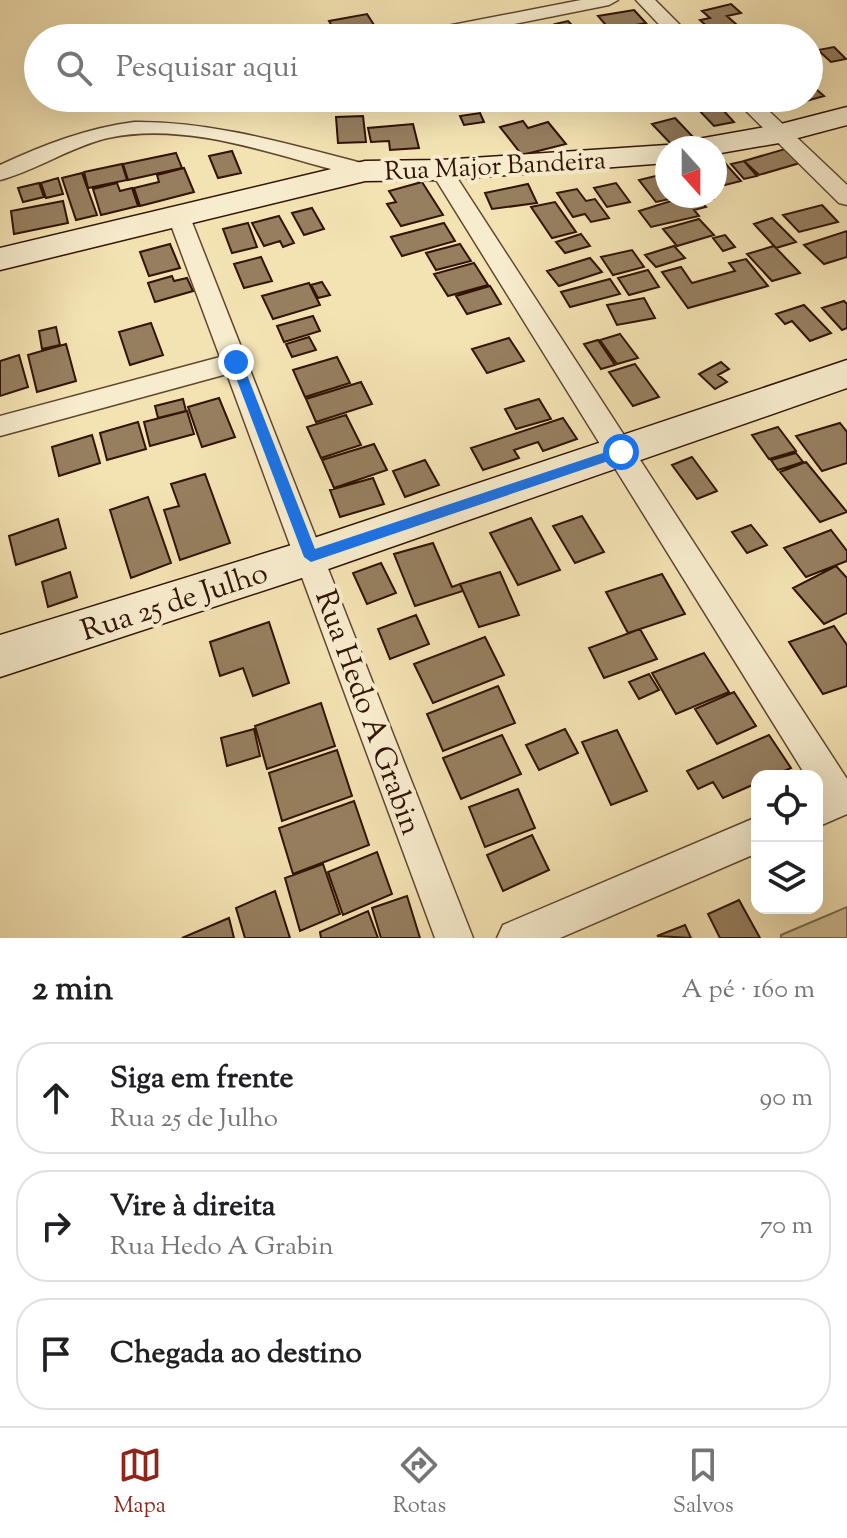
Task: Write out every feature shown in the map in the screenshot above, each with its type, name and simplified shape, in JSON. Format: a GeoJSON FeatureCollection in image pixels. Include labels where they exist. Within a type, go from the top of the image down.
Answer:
{"type":"FeatureCollection","features":[{"type":"Feature","properties":{"kind":"main road"},"geometry":{"type":"LineString","coordinates":[[727,143],[779,134],[847,116]]}},
{"type":"Feature","properties":{"kind":"main road","name":"Rua Major Bandeira"},"geometry":{"type":"LineString","coordinates":[[365,171],[441,170],[655,155]]}},
{"type":"Feature","properties":{"kind":"main road"},"geometry":{"type":"LineString","coordinates":[[0,259],[365,171]]}},
{"type":"Feature","properties":{"kind":"main road","name":"Rua 25 de Julho"},"geometry":{"type":"LineString","coordinates":[[0,656],[311,557],[847,374]]}},
{"type":"Feature","properties":{"kind":"street"},"geometry":{"type":"LineString","coordinates":[[487,24],[609,0]]}},
{"type":"Feature","properties":{"kind":"street"},"geometry":{"type":"LineString","coordinates":[[645,0],[669,24]]}},
{"type":"Feature","properties":{"kind":"street"},"geometry":{"type":"LineString","coordinates":[[757,112],[847,198]]}},
{"type":"Feature","properties":{"kind":"street","name":"Rua Major Bandeira"},"geometry":{"type":"LineString","coordinates":[[0,173],[42,153],[133,128],[169,129],[365,171]]}},
{"type":"Feature","properties":{"kind":"street"},"geometry":{"type":"LineString","coordinates":[[441,170],[621,452],[835,801]]}},
{"type":"Feature","properties":{"kind":"street","name":"Rua Hedo A Grabin"},"geometry":{"type":"LineString","coordinates":[[179,217],[454,938]]}},
{"type":"Feature","properties":{"kind":"street"},"geometry":{"type":"LineString","coordinates":[[0,426],[236,362]]}},
{"type":"Feature","properties":{"kind":"street"},"geometry":{"type":"LineString","coordinates":[[516,938],[751,838]]}},
{"type":"Feature","properties":{"kind":"shaded area"},"geometry":{"type":"Polygon","coordinates":[[[847,907],[847,938],[781,938],[781,935],[847,907]]]}},
{"type":"Feature","properties":{"kind":"building"},"geometry":{"type":"Polygon","coordinates":[[[731,4],[741,13],[727,16],[736,24],[704,24],[700,20],[710,18],[702,11],[731,4]]]}},
{"type":"Feature","properties":{"kind":"building"},"geometry":{"type":"Polygon","coordinates":[[[634,10],[646,23],[605,24],[598,16],[634,10]]]}},
{"type":"Feature","properties":{"kind":"building"},"geometry":{"type":"Polygon","coordinates":[[[367,14],[373,24],[331,24],[329,21],[367,14]]]}},
{"type":"Feature","properties":{"kind":"building"},"geometry":{"type":"Polygon","coordinates":[[[834,47],[846,59],[831,62],[823,55],[823,49],[834,47]]]}},
{"type":"Feature","properties":{"kind":"building"},"geometry":{"type":"Polygon","coordinates":[[[701,112],[725,112],[734,122],[714,126],[701,112]]]}},
{"type":"Feature","properties":{"kind":"building"},"geometry":{"type":"Polygon","coordinates":[[[480,113],[484,122],[464,125],[460,116],[480,113]]]}},
{"type":"Feature","properties":{"kind":"building"},"geometry":{"type":"Polygon","coordinates":[[[363,116],[366,142],[338,143],[336,117],[363,116]]]}},
{"type":"Feature","properties":{"kind":"building"},"geometry":{"type":"Polygon","coordinates":[[[675,118],[692,136],[663,136],[652,124],[675,118]]]}},
{"type":"Feature","properties":{"kind":"building"},"geometry":{"type":"Polygon","coordinates":[[[523,121],[528,128],[548,122],[566,144],[522,155],[500,127],[523,121]]]}},
{"type":"Feature","properties":{"kind":"building"},"geometry":{"type":"Polygon","coordinates":[[[413,124],[419,148],[390,150],[389,141],[371,142],[368,128],[413,124]]]}},
{"type":"Feature","properties":{"kind":"building"},"geometry":{"type":"Polygon","coordinates":[[[785,149],[800,163],[759,175],[744,161],[785,149]]]}},
{"type":"Feature","properties":{"kind":"building"},"geometry":{"type":"Polygon","coordinates":[[[232,151],[241,173],[218,178],[209,156],[232,151]]]}},
{"type":"Feature","properties":{"kind":"building"},"geometry":{"type":"Polygon","coordinates":[[[176,153],[182,168],[128,180],[123,164],[176,153]]]}},
{"type":"Feature","properties":{"kind":"building"},"geometry":{"type":"Polygon","coordinates":[[[744,161],[757,176],[744,179],[731,164],[744,161]]]}},
{"type":"Feature","properties":{"kind":"building"},"geometry":{"type":"Polygon","coordinates":[[[122,164],[127,180],[88,188],[84,172],[122,164]]]}},
{"type":"Feature","properties":{"kind":"building"},"geometry":{"type":"Polygon","coordinates":[[[727,165],[741,181],[727,184],[727,165]]]}},
{"type":"Feature","properties":{"kind":"building"},"geometry":{"type":"Polygon","coordinates":[[[184,168],[194,192],[140,206],[134,188],[159,182],[157,175],[184,168]]]}},
{"type":"Feature","properties":{"kind":"building"},"geometry":{"type":"Polygon","coordinates":[[[82,173],[97,215],[76,220],[62,178],[82,173]]]}},
{"type":"Feature","properties":{"kind":"building"},"geometry":{"type":"Polygon","coordinates":[[[655,176],[655,201],[639,180],[655,176]]]}},
{"type":"Feature","properties":{"kind":"building"},"geometry":{"type":"Polygon","coordinates":[[[58,178],[63,194],[46,198],[41,183],[58,178]]]}},
{"type":"Feature","properties":{"kind":"building"},"geometry":{"type":"Polygon","coordinates":[[[422,182],[443,215],[401,226],[387,204],[396,202],[389,191],[422,182]]]}},
{"type":"Feature","properties":{"kind":"building"},"geometry":{"type":"Polygon","coordinates":[[[39,183],[44,197],[23,202],[18,188],[39,183]]]}},
{"type":"Feature","properties":{"kind":"building"},"geometry":{"type":"Polygon","coordinates":[[[117,183],[120,191],[132,188],[138,206],[101,215],[93,189],[117,183]]]}},
{"type":"Feature","properties":{"kind":"building"},"geometry":{"type":"Polygon","coordinates":[[[616,183],[630,202],[607,207],[594,188],[616,183]]]}},
{"type":"Feature","properties":{"kind":"building"},"geometry":{"type":"Polygon","coordinates":[[[528,184],[537,203],[492,209],[485,193],[528,184]]]}},
{"type":"Feature","properties":{"kind":"building"},"geometry":{"type":"Polygon","coordinates":[[[577,189],[586,201],[595,199],[609,218],[591,222],[585,214],[573,217],[557,193],[577,189]]]}},
{"type":"Feature","properties":{"kind":"building"},"geometry":{"type":"Polygon","coordinates":[[[63,201],[68,223],[14,234],[11,211],[63,201]]]}},
{"type":"Feature","properties":{"kind":"building"},"geometry":{"type":"Polygon","coordinates":[[[555,202],[576,232],[552,238],[531,207],[555,202]]]}},
{"type":"Feature","properties":{"kind":"building"},"geometry":{"type":"Polygon","coordinates":[[[822,205],[838,222],[799,232],[783,215],[822,205]]]}},
{"type":"Feature","properties":{"kind":"building"},"geometry":{"type":"Polygon","coordinates":[[[655,206],[702,208],[694,210],[699,216],[651,227],[639,211],[655,206]]]}},
{"type":"Feature","properties":{"kind":"building"},"geometry":{"type":"Polygon","coordinates":[[[312,208],[324,229],[304,235],[292,213],[312,208]]]}},
{"type":"Feature","properties":{"kind":"building"},"geometry":{"type":"Polygon","coordinates":[[[279,216],[294,243],[283,247],[280,241],[264,246],[252,223],[279,216]]]}},
{"type":"Feature","properties":{"kind":"building"},"geometry":{"type":"Polygon","coordinates":[[[772,218],[796,242],[776,248],[754,224],[772,218]]]}},
{"type":"Feature","properties":{"kind":"building"},"geometry":{"type":"Polygon","coordinates":[[[699,219],[714,235],[677,246],[663,229],[699,219]]]}},
{"type":"Feature","properties":{"kind":"building"},"geometry":{"type":"Polygon","coordinates":[[[248,223],[257,247],[232,253],[223,229],[248,223]]]}},
{"type":"Feature","properties":{"kind":"building"},"geometry":{"type":"Polygon","coordinates":[[[444,223],[455,241],[402,256],[391,237],[444,223]]]}},
{"type":"Feature","properties":{"kind":"building"},"geometry":{"type":"Polygon","coordinates":[[[847,231],[847,257],[824,264],[804,245],[847,231]]]}},
{"type":"Feature","properties":{"kind":"building"},"geometry":{"type":"Polygon","coordinates":[[[581,234],[590,246],[565,253],[556,242],[581,234]]]}},
{"type":"Feature","properties":{"kind":"building"},"geometry":{"type":"Polygon","coordinates":[[[725,235],[735,247],[723,251],[713,238],[725,235]]]}},
{"type":"Feature","properties":{"kind":"building"},"geometry":{"type":"Polygon","coordinates":[[[170,244],[180,268],[149,276],[140,252],[170,244]]]}},
{"type":"Feature","properties":{"kind":"building"},"geometry":{"type":"Polygon","coordinates":[[[460,244],[471,261],[436,270],[426,253],[460,244]]]}},
{"type":"Feature","properties":{"kind":"building"},"geometry":{"type":"Polygon","coordinates":[[[674,246],[685,258],[656,267],[645,255],[674,246]]]}},
{"type":"Feature","properties":{"kind":"building"},"geometry":{"type":"Polygon","coordinates":[[[774,246],[800,273],[772,281],[747,254],[774,246]]]}},
{"type":"Feature","properties":{"kind":"building"},"geometry":{"type":"Polygon","coordinates":[[[632,250],[644,267],[613,275],[601,257],[632,250]]]}},
{"type":"Feature","properties":{"kind":"building"},"geometry":{"type":"Polygon","coordinates":[[[261,257],[272,281],[244,288],[234,264],[261,257]]]}},
{"type":"Feature","properties":{"kind":"building"},"geometry":{"type":"Polygon","coordinates":[[[590,258],[602,272],[559,286],[547,271],[590,258]]]}},
{"type":"Feature","properties":{"kind":"building"},"geometry":{"type":"Polygon","coordinates":[[[746,259],[768,286],[688,308],[662,272],[681,267],[692,283],[735,271],[729,263],[746,259]]]}},
{"type":"Feature","properties":{"kind":"building"},"geometry":{"type":"Polygon","coordinates":[[[474,263],[488,285],[448,296],[434,274],[474,263]]]}},
{"type":"Feature","properties":{"kind":"building"},"geometry":{"type":"Polygon","coordinates":[[[648,270],[659,287],[629,295],[618,278],[648,270]]]}},
{"type":"Feature","properties":{"kind":"building"},"geometry":{"type":"Polygon","coordinates":[[[172,276],[174,281],[187,278],[193,291],[155,302],[148,283],[172,276]]]}},
{"type":"Feature","properties":{"kind":"building"},"geometry":{"type":"Polygon","coordinates":[[[610,279],[620,294],[570,307],[561,292],[610,279]]]}},
{"type":"Feature","properties":{"kind":"building"},"geometry":{"type":"Polygon","coordinates":[[[322,282],[330,295],[318,298],[311,285],[322,282]]]}},
{"type":"Feature","properties":{"kind":"building"},"geometry":{"type":"Polygon","coordinates":[[[309,283],[320,305],[273,319],[262,296],[309,283]]]}},
{"type":"Feature","properties":{"kind":"building"},"geometry":{"type":"Polygon","coordinates":[[[490,286],[501,304],[467,314],[456,296],[490,286]]]}},
{"type":"Feature","properties":{"kind":"building"},"geometry":{"type":"Polygon","coordinates":[[[644,298],[655,318],[617,325],[607,305],[644,298]]]}},
{"type":"Feature","properties":{"kind":"building"},"geometry":{"type":"Polygon","coordinates":[[[844,301],[847,304],[847,328],[842,330],[822,308],[844,301]]]}},
{"type":"Feature","properties":{"kind":"building"},"geometry":{"type":"Polygon","coordinates":[[[804,305],[831,333],[810,341],[792,321],[785,324],[776,314],[804,305]]]}},
{"type":"Feature","properties":{"kind":"building"},"geometry":{"type":"Polygon","coordinates":[[[313,316],[320,331],[284,342],[277,326],[313,316]]]}},
{"type":"Feature","properties":{"kind":"building"},"geometry":{"type":"Polygon","coordinates":[[[151,323],[163,355],[130,365],[119,332],[151,323]]]}},
{"type":"Feature","properties":{"kind":"building"},"geometry":{"type":"Polygon","coordinates":[[[56,327],[60,345],[42,349],[39,331],[56,327]]]}},
{"type":"Feature","properties":{"kind":"building"},"geometry":{"type":"Polygon","coordinates":[[[620,334],[638,358],[617,364],[600,340],[620,334]]]}},
{"type":"Feature","properties":{"kind":"building"},"geometry":{"type":"Polygon","coordinates":[[[309,337],[316,350],[292,357],[286,344],[309,337]]]}},
{"type":"Feature","properties":{"kind":"building"},"geometry":{"type":"Polygon","coordinates":[[[509,338],[524,361],[487,373],[472,349],[509,338]]]}},
{"type":"Feature","properties":{"kind":"building"},"geometry":{"type":"Polygon","coordinates":[[[598,340],[615,365],[601,369],[584,344],[598,340]]]}},
{"type":"Feature","properties":{"kind":"building"},"geometry":{"type":"Polygon","coordinates":[[[66,344],[76,381],[37,392],[28,355],[66,344]]]}},
{"type":"Feature","properties":{"kind":"building"},"geometry":{"type":"Polygon","coordinates":[[[19,355],[28,387],[0,396],[0,361],[19,355]]]}},
{"type":"Feature","properties":{"kind":"building"},"geometry":{"type":"Polygon","coordinates":[[[337,357],[350,383],[305,397],[293,370],[337,357]]]}},
{"type":"Feature","properties":{"kind":"building"},"geometry":{"type":"Polygon","coordinates":[[[721,362],[729,369],[718,375],[727,382],[715,389],[699,374],[721,362]]]}},
{"type":"Feature","properties":{"kind":"building"},"geometry":{"type":"Polygon","coordinates":[[[635,364],[659,397],[633,406],[609,372],[635,364]]]}},
{"type":"Feature","properties":{"kind":"building"},"geometry":{"type":"Polygon","coordinates":[[[361,382],[372,404],[316,422],[306,399],[361,382]]]}},
{"type":"Feature","properties":{"kind":"building"},"geometry":{"type":"Polygon","coordinates":[[[219,398],[235,437],[202,447],[188,407],[219,398]]]}},
{"type":"Feature","properties":{"kind":"building"},"geometry":{"type":"Polygon","coordinates":[[[183,399],[186,411],[158,418],[155,406],[183,399]]]}},
{"type":"Feature","properties":{"kind":"building"},"geometry":{"type":"Polygon","coordinates":[[[539,399],[551,419],[516,429],[505,409],[539,399]]]}},
{"type":"Feature","properties":{"kind":"building"},"geometry":{"type":"Polygon","coordinates":[[[187,411],[194,434],[150,446],[144,422],[187,411]]]}},
{"type":"Feature","properties":{"kind":"building"},"geometry":{"type":"Polygon","coordinates":[[[346,415],[361,445],[321,458],[307,427],[346,415]]]}},
{"type":"Feature","properties":{"kind":"building"},"geometry":{"type":"Polygon","coordinates":[[[563,418],[577,439],[543,451],[538,442],[514,450],[519,458],[483,470],[471,448],[563,418]]]}},
{"type":"Feature","properties":{"kind":"building"},"geometry":{"type":"Polygon","coordinates":[[[138,422],[146,449],[107,460],[100,433],[138,422]]]}},
{"type":"Feature","properties":{"kind":"building"},"geometry":{"type":"Polygon","coordinates":[[[840,423],[847,432],[847,463],[822,471],[796,436],[840,423]]]}},
{"type":"Feature","properties":{"kind":"building"},"geometry":{"type":"Polygon","coordinates":[[[778,427],[796,451],[769,459],[752,435],[778,427]]]}},
{"type":"Feature","properties":{"kind":"building"},"geometry":{"type":"Polygon","coordinates":[[[92,435],[100,463],[59,476],[52,447],[92,435]]]}},
{"type":"Feature","properties":{"kind":"building"},"geometry":{"type":"Polygon","coordinates":[[[374,444],[387,470],[334,488],[322,460],[374,444]]]}},
{"type":"Feature","properties":{"kind":"building"},"geometry":{"type":"Polygon","coordinates":[[[796,453],[803,462],[778,470],[771,460],[796,453]]]}},
{"type":"Feature","properties":{"kind":"building"},"geometry":{"type":"Polygon","coordinates":[[[692,457],[717,491],[697,499],[672,465],[692,457]]]}},
{"type":"Feature","properties":{"kind":"building"},"geometry":{"type":"Polygon","coordinates":[[[425,460],[439,485],[405,497],[393,471],[425,460]]]}},
{"type":"Feature","properties":{"kind":"building"},"geometry":{"type":"Polygon","coordinates":[[[806,462],[847,512],[820,522],[780,472],[806,462]]]}},
{"type":"Feature","properties":{"kind":"building"},"geometry":{"type":"Polygon","coordinates":[[[205,474],[230,543],[180,560],[164,510],[179,506],[171,484],[205,474]]]}},
{"type":"Feature","properties":{"kind":"building"},"geometry":{"type":"Polygon","coordinates":[[[373,478],[384,504],[340,517],[330,490],[373,478]]]}},
{"type":"Feature","properties":{"kind":"building"},"geometry":{"type":"Polygon","coordinates":[[[148,497],[171,563],[131,578],[110,510],[148,497]]]}},
{"type":"Feature","properties":{"kind":"building"},"geometry":{"type":"Polygon","coordinates":[[[582,516],[604,552],[575,563],[553,526],[582,516]]]}},
{"type":"Feature","properties":{"kind":"building"},"geometry":{"type":"Polygon","coordinates":[[[531,518],[560,570],[518,585],[490,533],[531,518]]]}},
{"type":"Feature","properties":{"kind":"building"},"geometry":{"type":"Polygon","coordinates":[[[58,519],[66,548],[16,565],[9,536],[58,519]]]}},
{"type":"Feature","properties":{"kind":"building"},"geometry":{"type":"Polygon","coordinates":[[[751,525],[767,545],[747,553],[732,532],[751,525]]]}},
{"type":"Feature","properties":{"kind":"building"},"geometry":{"type":"Polygon","coordinates":[[[831,530],[847,551],[847,561],[806,577],[784,548],[831,530]]]}},
{"type":"Feature","properties":{"kind":"building"},"geometry":{"type":"Polygon","coordinates":[[[433,543],[452,587],[460,584],[463,591],[415,606],[394,554],[433,543]]]}},
{"type":"Feature","properties":{"kind":"building"},"geometry":{"type":"Polygon","coordinates":[[[381,563],[396,593],[367,604],[353,573],[381,563]]]}},
{"type":"Feature","properties":{"kind":"building"},"geometry":{"type":"Polygon","coordinates":[[[836,566],[847,578],[847,613],[824,624],[793,588],[836,566]]]}},
{"type":"Feature","properties":{"kind":"building"},"geometry":{"type":"Polygon","coordinates":[[[70,572],[77,597],[48,607],[42,582],[70,572]]]}},
{"type":"Feature","properties":{"kind":"building"},"geometry":{"type":"Polygon","coordinates":[[[500,572],[519,615],[479,627],[460,584],[500,572]]]}},
{"type":"Feature","properties":{"kind":"building"},"geometry":{"type":"Polygon","coordinates":[[[662,574],[685,614],[628,633],[606,592],[662,574]]]}},
{"type":"Feature","properties":{"kind":"building"},"geometry":{"type":"Polygon","coordinates":[[[416,615],[429,644],[390,659],[378,629],[416,615]]]}},
{"type":"Feature","properties":{"kind":"building"},"geometry":{"type":"Polygon","coordinates":[[[269,622],[289,683],[253,696],[243,668],[220,676],[210,642],[269,622]]]}},
{"type":"Feature","properties":{"kind":"building"},"geometry":{"type":"Polygon","coordinates":[[[834,626],[847,645],[847,686],[823,694],[789,642],[834,626]]]}},
{"type":"Feature","properties":{"kind":"building"},"geometry":{"type":"Polygon","coordinates":[[[640,629],[657,659],[604,678],[589,648],[640,629]]]}},
{"type":"Feature","properties":{"kind":"building"},"geometry":{"type":"Polygon","coordinates":[[[485,637],[504,675],[433,703],[414,664],[485,637]]]}},
{"type":"Feature","properties":{"kind":"building"},"geometry":{"type":"Polygon","coordinates":[[[704,653],[729,692],[676,714],[652,673],[704,653]]]}},
{"type":"Feature","properties":{"kind":"building"},"geometry":{"type":"Polygon","coordinates":[[[649,674],[659,690],[639,699],[629,682],[649,674]]]}},
{"type":"Feature","properties":{"kind":"building"},"geometry":{"type":"Polygon","coordinates":[[[498,686],[515,723],[443,751],[427,714],[498,686]]]}},
{"type":"Feature","properties":{"kind":"building"},"geometry":{"type":"Polygon","coordinates":[[[734,692],[756,726],[717,744],[695,709],[734,692]]]}},
{"type":"Feature","properties":{"kind":"building"},"geometry":{"type":"Polygon","coordinates":[[[321,703],[335,746],[267,769],[255,726],[321,703]]]}},
{"type":"Feature","properties":{"kind":"building"},"geometry":{"type":"Polygon","coordinates":[[[254,729],[260,756],[227,766],[221,738],[254,729]]]}},
{"type":"Feature","properties":{"kind":"building"},"geometry":{"type":"Polygon","coordinates":[[[565,729],[578,753],[539,770],[526,745],[565,729]]]}},
{"type":"Feature","properties":{"kind":"building"},"geometry":{"type":"Polygon","coordinates":[[[617,730],[647,791],[611,805],[582,742],[617,730]]]}},
{"type":"Feature","properties":{"kind":"building"},"geometry":{"type":"Polygon","coordinates":[[[502,735],[521,774],[461,799],[443,758],[502,735]]]}},
{"type":"Feature","properties":{"kind":"building"},"geometry":{"type":"Polygon","coordinates":[[[769,735],[791,768],[751,770],[751,786],[723,798],[713,782],[698,789],[687,771],[769,735]]]}},
{"type":"Feature","properties":{"kind":"building"},"geometry":{"type":"Polygon","coordinates":[[[337,750],[352,796],[282,821],[269,773],[337,750]]]}},
{"type":"Feature","properties":{"kind":"building"},"geometry":{"type":"Polygon","coordinates":[[[518,789],[535,828],[485,847],[469,807],[518,789]]]}},
{"type":"Feature","properties":{"kind":"building"},"geometry":{"type":"Polygon","coordinates":[[[354,801],[369,845],[293,874],[279,828],[354,801]]]}},
{"type":"Feature","properties":{"kind":"building"},"geometry":{"type":"Polygon","coordinates":[[[532,835],[549,870],[503,891],[487,855],[532,835]]]}},
{"type":"Feature","properties":{"kind":"building"},"geometry":{"type":"Polygon","coordinates":[[[377,852],[392,894],[343,915],[328,872],[377,852]]]}},
{"type":"Feature","properties":{"kind":"building"},"geometry":{"type":"Polygon","coordinates":[[[323,864],[340,914],[300,931],[285,878],[323,864]]]}},
{"type":"Feature","properties":{"kind":"building"},"geometry":{"type":"Polygon","coordinates":[[[275,891],[290,938],[245,938],[236,908],[275,891]]]}},
{"type":"Feature","properties":{"kind":"building"},"geometry":{"type":"Polygon","coordinates":[[[407,896],[420,938],[381,938],[372,908],[407,896]]]}},
{"type":"Feature","properties":{"kind":"building"},"geometry":{"type":"Polygon","coordinates":[[[739,900],[760,938],[720,938],[708,914],[739,900]]]}},
{"type":"Feature","properties":{"kind":"building"},"geometry":{"type":"Polygon","coordinates":[[[368,911],[378,938],[321,938],[320,932],[368,911]]]}},
{"type":"Feature","properties":{"kind":"building"},"geometry":{"type":"Polygon","coordinates":[[[229,918],[234,938],[182,938],[229,918]]]}},
{"type":"Feature","properties":{"kind":"building"},"geometry":{"type":"Polygon","coordinates":[[[685,925],[691,938],[657,936],[685,925]]]}},
{"type":"Feature","properties":{"kind":"route"},"geometry":{"type":"LineString","coordinates":[[236,362],[311,557],[621,452]]}}]}
